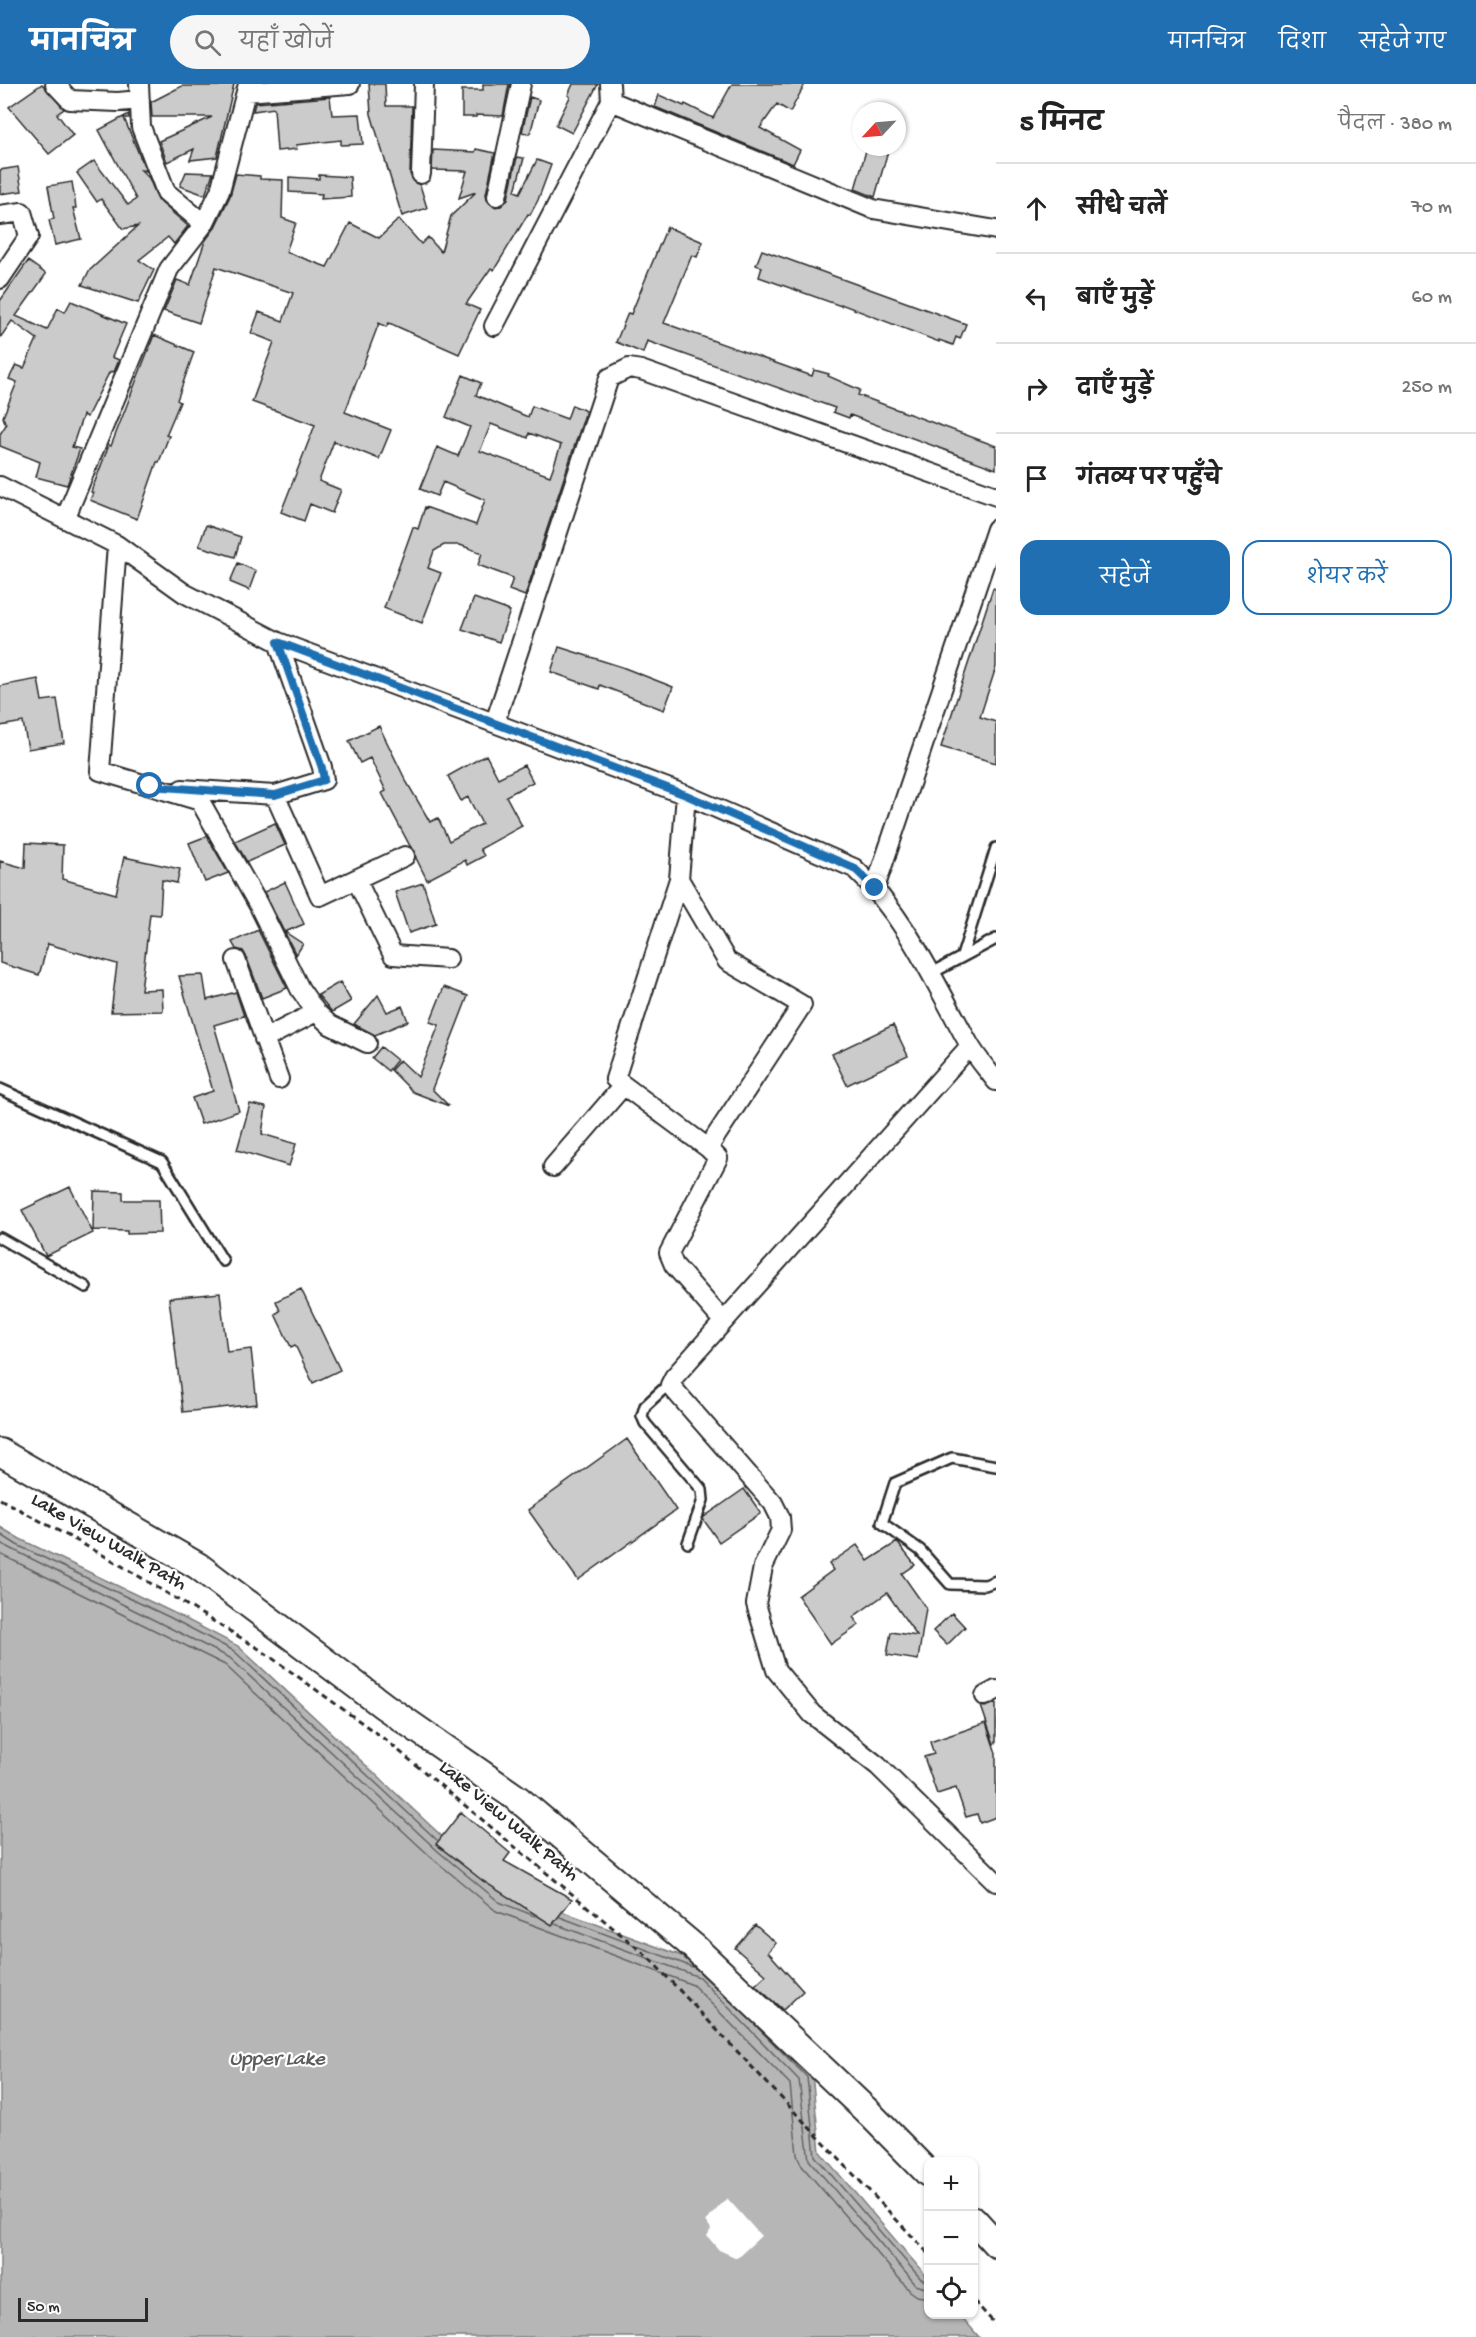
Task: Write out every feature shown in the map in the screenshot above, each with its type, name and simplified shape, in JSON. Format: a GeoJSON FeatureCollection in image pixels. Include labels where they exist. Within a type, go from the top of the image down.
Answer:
{"type":"FeatureCollection","features":[{"type":"Feature","properties":{"kind":"street"},"geometry":{"type":"LineString","coordinates":[[55,84],[70,100],[118,102],[140,92],[141,127],[166,192],[204,224]]}},
{"type":"Feature","properties":{"kind":"street"},"geometry":{"type":"LineString","coordinates":[[65,519],[169,269],[204,224],[220,191],[247,88],[350,84]]}},
{"type":"Feature","properties":{"kind":"street"},"geometry":{"type":"LineString","coordinates":[[422,174],[424,84]]}},
{"type":"Feature","properties":{"kind":"street"},"geometry":{"type":"LineString","coordinates":[[497,195],[521,84]]}},
{"type":"Feature","properties":{"kind":"street"},"geometry":{"type":"LineString","coordinates":[[494,326],[610,92],[873,209],[996,230]]}},
{"type":"Feature","properties":{"kind":"street"},"geometry":{"type":"LineString","coordinates":[[0,214],[22,212],[29,236],[0,279]]}},
{"type":"Feature","properties":{"kind":"street"},"geometry":{"type":"LineString","coordinates":[[495,722],[609,378],[629,368],[642,370],[996,496]]}},
{"type":"Feature","properties":{"kind":"street"},"geometry":{"type":"LineString","coordinates":[[0,486],[117,545],[184,593],[278,642],[686,795],[854,868],[875,888],[932,973],[970,1046],[996,1081]]}},
{"type":"Feature","properties":{"kind":"street"},"geometry":{"type":"LineString","coordinates":[[875,888],[996,529]]}},
{"type":"Feature","properties":{"kind":"street"},"geometry":{"type":"LineString","coordinates":[[117,545],[100,771],[200,801],[258,904],[300,989],[316,1012],[330,1025],[367,1043]]}},
{"type":"Feature","properties":{"kind":"street"},"geometry":{"type":"LineString","coordinates":[[150,786],[275,795],[324,780],[322,768],[278,642]]}},
{"type":"Feature","properties":{"kind":"street"},"geometry":{"type":"LineString","coordinates":[[275,795],[320,896],[405,856]]}},
{"type":"Feature","properties":{"kind":"street"},"geometry":{"type":"LineString","coordinates":[[686,795],[680,879],[615,1080],[708,1148],[718,1158],[669,1253],[674,1265],[723,1321]]}},
{"type":"Feature","properties":{"kind":"street"},"geometry":{"type":"LineString","coordinates":[[356,879],[393,955],[448,958]]}},
{"type":"Feature","properties":{"kind":"street"},"geometry":{"type":"LineString","coordinates":[[680,879],[727,961],[802,1005],[708,1148]]}},
{"type":"Feature","properties":{"kind":"street"},"geometry":{"type":"LineString","coordinates":[[236,960],[279,1079]]}},
{"type":"Feature","properties":{"kind":"street"},"geometry":{"type":"LineString","coordinates":[[264,1039],[316,1012]]}},
{"type":"Feature","properties":{"kind":"street"},"geometry":{"type":"LineString","coordinates":[[970,1046],[723,1321],[670,1385],[773,1503],[780,1517],[781,1530],[763,1567],[756,1604],[776,1670],[812,1714],[878,1766],[996,1882]]}},
{"type":"Feature","properties":{"kind":"street"},"geometry":{"type":"LineString","coordinates":[[553,1167],[622,1086]]}},
{"type":"Feature","properties":{"kind":"street"},"geometry":{"type":"LineString","coordinates":[[0,1452],[198,1566],[384,1706],[519,1799],[694,1947],[870,2114],[924,2169]]}},
{"type":"Feature","properties":{"kind":"street"},"geometry":{"type":"LineString","coordinates":[[978,2224],[996,2244]]}},
{"type":"Feature","properties":{"kind":"lane"},"geometry":{"type":"LineString","coordinates":[[962,956],[996,848]]}},
{"type":"Feature","properties":{"kind":"lane"},"geometry":{"type":"LineString","coordinates":[[932,973],[996,939]]}},
{"type":"Feature","properties":{"kind":"lane"},"geometry":{"type":"LineString","coordinates":[[0,1089],[162,1162],[223,1261]]}},
{"type":"Feature","properties":{"kind":"lane"},"geometry":{"type":"LineString","coordinates":[[0,1238],[86,1287]]}},
{"type":"Feature","properties":{"kind":"lane"},"geometry":{"type":"LineString","coordinates":[[673,1380],[645,1406],[642,1416],[645,1423],[702,1490],[703,1500],[688,1543]]}},
{"type":"Feature","properties":{"kind":"lane"},"geometry":{"type":"LineString","coordinates":[[996,1466],[951,1458],[895,1483],[882,1523],[920,1550],[950,1584],[985,1585],[996,1581]]}},
{"type":"Feature","properties":{"kind":"path","name":"Lake View Walk Path"},"geometry":{"type":"LineString","coordinates":[[0,1499],[112,1560],[261,1650],[387,1741],[647,1956],[924,2249]]}},
{"type":"Feature","properties":{"kind":"path"},"geometry":{"type":"LineString","coordinates":[[978,2305],[996,2325]]}},
{"type":"Feature","properties":{"kind":"water","name":"Upper Lake"},"geometry":{"type":"Polygon","coordinates":[[[0,1527],[238,1646],[447,1841],[507,1891],[706,1965],[812,2074],[820,2152],[924,2273],[924,2319],[963,2319],[979,2337],[0,2337],[0,1527]]]}},
{"type":"Feature","properties":{"kind":"pier"},"geometry":{"type":"Polygon","coordinates":[[[727,2198],[761,2236],[737,2258],[719,2250],[707,2236],[711,2229],[706,2221],[727,2198]]]}},
{"type":"Feature","properties":{"kind":"building"},"geometry":{"type":"Polygon","coordinates":[[[42,84],[64,109],[57,114],[73,135],[49,154],[9,107],[42,84]]]}},
{"type":"Feature","properties":{"kind":"building"},"geometry":{"type":"Polygon","coordinates":[[[219,84],[234,84],[217,157],[190,160],[194,149],[167,162],[159,141],[212,117],[152,117],[151,102],[182,86],[219,86],[219,84]]]}},
{"type":"Feature","properties":{"kind":"building"},"geometry":{"type":"Polygon","coordinates":[[[369,84],[385,84],[386,106],[412,106],[410,174],[415,183],[420,185],[427,208],[402,216],[371,114],[369,84]]]}},
{"type":"Feature","properties":{"kind":"building"},"geometry":{"type":"Polygon","coordinates":[[[483,84],[509,84],[503,116],[462,117],[462,90],[483,90],[483,84]]]}},
{"type":"Feature","properties":{"kind":"building"},"geometry":{"type":"Polygon","coordinates":[[[573,84],[598,84],[572,133],[556,125],[570,97],[568,95],[573,84]]]}},
{"type":"Feature","properties":{"kind":"building"},"geometry":{"type":"Polygon","coordinates":[[[732,84],[805,84],[790,112],[777,104],[760,128],[800,150],[793,164],[655,107],[659,95],[684,106],[685,104],[713,118],[732,84]]]}},
{"type":"Feature","properties":{"kind":"building"},"geometry":{"type":"Polygon","coordinates":[[[330,97],[332,115],[360,114],[363,144],[341,145],[341,140],[296,145],[297,149],[277,151],[274,108],[253,111],[255,103],[330,97]]]}},
{"type":"Feature","properties":{"kind":"building"},"geometry":{"type":"Polygon","coordinates":[[[530,97],[539,100],[530,134],[522,132],[530,97]]]}},
{"type":"Feature","properties":{"kind":"building"},"geometry":{"type":"Polygon","coordinates":[[[129,114],[129,118],[124,118],[146,171],[141,170],[149,178],[158,200],[188,226],[174,244],[168,237],[139,260],[154,270],[138,303],[82,285],[89,271],[138,226],[123,229],[101,199],[97,202],[77,173],[94,161],[128,205],[136,199],[99,130],[129,114]]]}},
{"type":"Feature","properties":{"kind":"building"},"geometry":{"type":"Polygon","coordinates":[[[476,149],[495,153],[486,194],[487,200],[494,207],[501,206],[508,199],[517,157],[524,158],[515,191],[520,193],[537,160],[551,165],[530,215],[528,214],[494,270],[491,268],[466,304],[480,310],[459,354],[389,323],[386,327],[379,323],[345,412],[391,430],[379,459],[334,441],[319,481],[341,490],[332,513],[310,504],[304,521],[281,512],[315,425],[252,402],[274,342],[251,333],[259,312],[283,321],[293,293],[216,267],[199,323],[164,311],[177,280],[190,285],[205,241],[214,229],[230,196],[236,174],[260,176],[260,179],[283,180],[282,218],[296,223],[286,252],[327,267],[350,223],[379,238],[399,219],[421,244],[428,237],[441,252],[451,216],[476,192],[459,198],[467,171],[432,170],[433,150],[475,152],[476,149]]]}},
{"type":"Feature","properties":{"kind":"building"},"geometry":{"type":"Polygon","coordinates":[[[864,156],[886,156],[875,197],[855,189],[864,156]]]}},
{"type":"Feature","properties":{"kind":"building"},"geometry":{"type":"Polygon","coordinates":[[[18,167],[22,191],[0,194],[0,170],[18,167]]]}},
{"type":"Feature","properties":{"kind":"building"},"geometry":{"type":"Polygon","coordinates":[[[186,172],[213,173],[205,195],[180,186],[186,172]]]}},
{"type":"Feature","properties":{"kind":"building"},"geometry":{"type":"Polygon","coordinates":[[[319,175],[350,177],[351,197],[321,199],[322,194],[289,192],[289,177],[319,179],[319,175]]]}},
{"type":"Feature","properties":{"kind":"building"},"geometry":{"type":"Polygon","coordinates":[[[72,182],[76,208],[73,208],[81,239],[55,245],[49,220],[54,219],[48,186],[72,182]]]}},
{"type":"Feature","properties":{"kind":"building"},"geometry":{"type":"Polygon","coordinates":[[[667,227],[703,242],[697,257],[692,255],[664,323],[812,376],[814,370],[829,374],[828,376],[860,390],[858,395],[996,446],[996,469],[850,415],[849,418],[833,412],[835,408],[647,341],[643,353],[616,342],[628,313],[631,314],[667,227]]]}},
{"type":"Feature","properties":{"kind":"building"},"geometry":{"type":"Polygon","coordinates":[[[762,250],[966,324],[960,339],[956,337],[953,345],[939,340],[939,342],[841,304],[841,306],[759,277],[762,267],[756,265],[762,250]]]}},
{"type":"Feature","properties":{"kind":"building"},"geometry":{"type":"Polygon","coordinates":[[[28,261],[46,274],[16,316],[47,330],[58,308],[65,312],[71,301],[126,324],[112,357],[119,360],[114,372],[109,373],[87,417],[83,415],[72,447],[80,449],[67,485],[36,477],[40,462],[0,446],[0,434],[6,425],[3,417],[17,382],[9,379],[16,365],[24,368],[37,339],[12,321],[0,338],[0,301],[28,261]]]}},
{"type":"Feature","properties":{"kind":"building"},"geometry":{"type":"Polygon","coordinates":[[[154,335],[194,352],[177,400],[180,402],[166,435],[169,436],[159,462],[157,462],[137,519],[90,500],[109,445],[111,446],[154,335]]]}},
{"type":"Feature","properties":{"kind":"building"},"geometry":{"type":"Polygon","coordinates":[[[463,375],[481,383],[476,395],[528,417],[532,406],[567,419],[572,405],[586,411],[525,596],[509,590],[513,578],[478,565],[482,553],[460,545],[444,545],[434,551],[428,568],[441,573],[422,623],[384,608],[413,527],[418,529],[425,507],[476,525],[485,500],[443,482],[437,496],[420,489],[437,447],[458,456],[470,427],[446,417],[463,375]],[[491,424],[480,451],[550,476],[561,445],[529,433],[528,438],[491,424]]]}},
{"type":"Feature","properties":{"kind":"building"},"geometry":{"type":"Polygon","coordinates":[[[206,525],[241,537],[235,557],[199,546],[206,525]]]}},
{"type":"Feature","properties":{"kind":"building"},"geometry":{"type":"Polygon","coordinates":[[[238,563],[256,571],[249,590],[230,582],[238,563]]]}},
{"type":"Feature","properties":{"kind":"building"},"geometry":{"type":"Polygon","coordinates":[[[993,588],[996,589],[996,667],[980,717],[996,722],[996,763],[941,747],[993,588]]]}},
{"type":"Feature","properties":{"kind":"building"},"geometry":{"type":"Polygon","coordinates":[[[474,598],[510,611],[499,642],[462,629],[474,598]]]}},
{"type":"Feature","properties":{"kind":"building"},"geometry":{"type":"Polygon","coordinates":[[[559,647],[622,667],[673,687],[664,710],[600,685],[599,689],[551,672],[559,647]]]}},
{"type":"Feature","properties":{"kind":"building"},"geometry":{"type":"Polygon","coordinates":[[[38,679],[42,701],[57,699],[64,743],[28,749],[23,722],[0,726],[0,686],[38,679]]]}},
{"type":"Feature","properties":{"kind":"building"},"geometry":{"type":"Polygon","coordinates":[[[379,726],[406,781],[430,822],[438,818],[449,841],[482,824],[468,797],[461,801],[448,776],[486,755],[498,778],[524,765],[533,782],[506,796],[522,826],[480,849],[484,856],[467,865],[465,860],[427,880],[415,851],[410,846],[382,793],[386,791],[370,758],[360,763],[349,741],[379,726]]]}},
{"type":"Feature","properties":{"kind":"building"},"geometry":{"type":"Polygon","coordinates":[[[275,823],[285,845],[247,862],[235,841],[275,823]]]}},
{"type":"Feature","properties":{"kind":"building"},"geometry":{"type":"Polygon","coordinates":[[[207,836],[228,873],[205,882],[189,843],[207,836]]]}},
{"type":"Feature","properties":{"kind":"building"},"geometry":{"type":"Polygon","coordinates":[[[26,843],[63,845],[62,879],[116,894],[124,857],[180,869],[177,883],[162,880],[160,915],[150,914],[141,990],[162,989],[163,1011],[111,1012],[117,964],[48,944],[39,975],[0,963],[0,861],[25,868],[26,843]]]}},
{"type":"Feature","properties":{"kind":"building"},"geometry":{"type":"Polygon","coordinates":[[[285,882],[304,924],[285,932],[303,944],[296,955],[264,892],[285,882]]]}},
{"type":"Feature","properties":{"kind":"building"},"geometry":{"type":"Polygon","coordinates":[[[423,883],[436,924],[409,933],[395,892],[423,883]]]}},
{"type":"Feature","properties":{"kind":"building"},"geometry":{"type":"Polygon","coordinates":[[[258,930],[287,988],[262,998],[246,956],[243,951],[236,949],[232,942],[258,930]]]}},
{"type":"Feature","properties":{"kind":"building"},"geometry":{"type":"Polygon","coordinates":[[[203,975],[207,1000],[236,992],[244,1016],[214,1025],[239,1111],[201,1124],[192,1098],[213,1091],[179,976],[203,975]]]}},
{"type":"Feature","properties":{"kind":"building"},"geometry":{"type":"Polygon","coordinates":[[[340,982],[351,1001],[332,1012],[318,995],[340,982]]]}},
{"type":"Feature","properties":{"kind":"building"},"geometry":{"type":"Polygon","coordinates":[[[444,987],[468,996],[432,1089],[449,1106],[413,1092],[391,1070],[400,1060],[418,1077],[439,1025],[430,1022],[444,987]]]}},
{"type":"Feature","properties":{"kind":"building"},"geometry":{"type":"Polygon","coordinates":[[[378,995],[387,1012],[402,1006],[408,1021],[375,1035],[354,1024],[378,995]]]}},
{"type":"Feature","properties":{"kind":"building"},"geometry":{"type":"Polygon","coordinates":[[[893,1025],[908,1056],[847,1085],[832,1054],[893,1025]]]}},
{"type":"Feature","properties":{"kind":"building"},"geometry":{"type":"Polygon","coordinates":[[[381,1047],[397,1060],[388,1071],[372,1058],[381,1047]]]}},
{"type":"Feature","properties":{"kind":"building"},"geometry":{"type":"Polygon","coordinates":[[[250,1104],[266,1107],[262,1134],[296,1144],[289,1166],[237,1150],[250,1104]]]}},
{"type":"Feature","properties":{"kind":"building"},"geometry":{"type":"Polygon","coordinates":[[[70,1187],[93,1233],[46,1256],[22,1210],[70,1187]]]}},
{"type":"Feature","properties":{"kind":"building"},"geometry":{"type":"Polygon","coordinates":[[[94,1191],[123,1192],[123,1200],[159,1200],[160,1233],[127,1234],[127,1231],[93,1230],[94,1191]]]}},
{"type":"Feature","properties":{"kind":"building"},"geometry":{"type":"Polygon","coordinates":[[[301,1289],[340,1370],[313,1383],[295,1345],[291,1347],[275,1314],[280,1311],[276,1301],[301,1289]]]}},
{"type":"Feature","properties":{"kind":"building"},"geometry":{"type":"Polygon","coordinates":[[[220,1293],[227,1352],[251,1349],[257,1404],[183,1412],[169,1298],[220,1293]]]}},
{"type":"Feature","properties":{"kind":"building"},"geometry":{"type":"Polygon","coordinates":[[[627,1439],[676,1510],[578,1580],[528,1510],[627,1439]]]}},
{"type":"Feature","properties":{"kind":"building"},"geometry":{"type":"Polygon","coordinates":[[[744,1489],[761,1513],[719,1542],[703,1519],[744,1489]]]}},
{"type":"Feature","properties":{"kind":"building"},"geometry":{"type":"Polygon","coordinates":[[[897,1542],[915,1565],[902,1574],[926,1608],[918,1660],[887,1655],[891,1632],[917,1636],[887,1593],[853,1617],[859,1625],[831,1644],[798,1596],[833,1570],[829,1564],[857,1545],[868,1561],[897,1542]]]}},
{"type":"Feature","properties":{"kind":"building"},"geometry":{"type":"Polygon","coordinates":[[[952,1613],[965,1627],[947,1645],[933,1631],[952,1613]]]}},
{"type":"Feature","properties":{"kind":"building"},"geometry":{"type":"Polygon","coordinates":[[[996,1703],[996,1743],[994,1744],[981,1706],[996,1703]]]}},
{"type":"Feature","properties":{"kind":"building"},"geometry":{"type":"Polygon","coordinates":[[[986,1723],[996,1753],[996,1817],[980,1823],[977,1814],[966,1817],[956,1788],[937,1794],[924,1757],[934,1754],[930,1742],[986,1723]]]}},
{"type":"Feature","properties":{"kind":"building"},"geometry":{"type":"Polygon","coordinates":[[[461,1812],[510,1853],[504,1861],[572,1899],[552,1925],[483,1881],[436,1844],[461,1812]]]}},
{"type":"Feature","properties":{"kind":"building"},"geometry":{"type":"Polygon","coordinates":[[[755,1925],[776,1943],[768,1952],[803,1991],[783,2010],[755,1985],[766,1975],[735,1948],[755,1925]]]}},
{"type":"Feature","properties":{"kind":"route"},"geometry":{"type":"LineString","coordinates":[[150,786],[275,795],[324,780],[322,768],[278,642],[686,795],[854,868],[875,888]]}}]}
